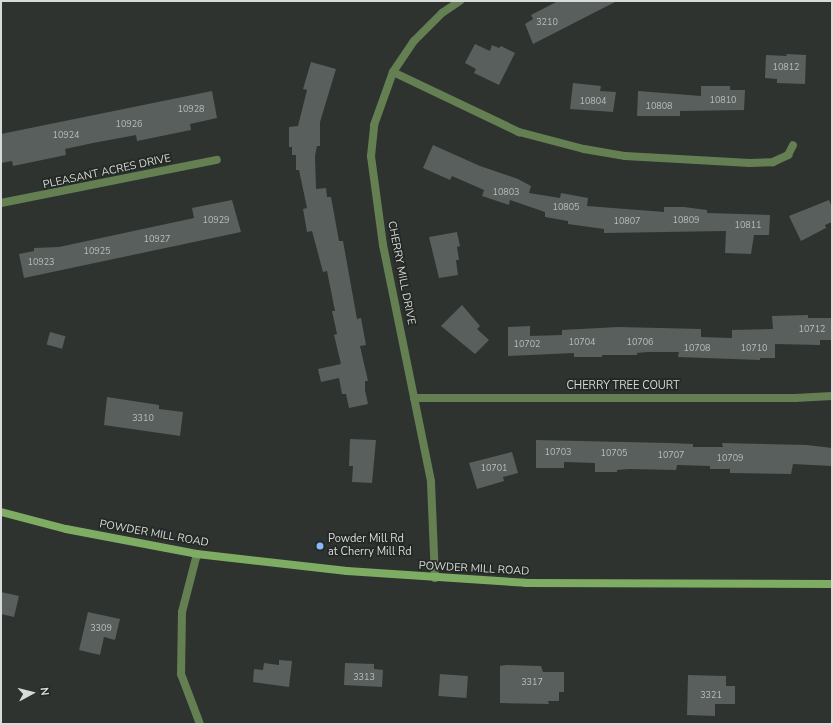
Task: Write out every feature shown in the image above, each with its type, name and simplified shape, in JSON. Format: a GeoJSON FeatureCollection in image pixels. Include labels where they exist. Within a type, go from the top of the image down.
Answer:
{"type":"FeatureCollection","features":[{"type":"Feature","properties":{"kind":"main road","name":"POWDER MILL ROAD"},"geometry":{"type":"LineString","coordinates":[[1,512],[66,529],[198,554],[435,578],[625,585],[779,582],[832,584]]}},
{"type":"Feature","properties":{"kind":"street","name":"CHERRY MILL DRIVE"},"geometry":{"type":"LineString","coordinates":[[435,578],[431,482],[383,245],[371,156],[374,125],[393,72],[414,41],[442,12],[460,1]]}},
{"type":"Feature","properties":{"kind":"street"},"geometry":{"type":"LineString","coordinates":[[393,72],[519,132],[584,149],[625,156],[750,163],[773,162],[788,155],[793,145]]}},
{"type":"Feature","properties":{"kind":"street","name":"PLEASANT ACRES DRIVE"},"geometry":{"type":"LineString","coordinates":[[1,203],[217,160]]}},
{"type":"Feature","properties":{"kind":"street","name":"CHERRY TREE COURT"},"geometry":{"type":"LineString","coordinates":[[414,398],[795,398],[832,396]]}},
{"type":"Feature","properties":{"kind":"street"},"geometry":{"type":"LineString","coordinates":[[198,554],[182,612],[181,674],[200,724]]}},
{"type":"Feature","properties":{"kind":"building"},"geometry":{"type":"Polygon","coordinates":[[[558,1],[617,1],[533,44],[525,24],[533,19],[531,15],[558,1]]]}},
{"type":"Feature","properties":{"kind":"building"},"geometry":{"type":"Polygon","coordinates":[[[475,44],[490,51],[492,45],[499,48],[501,46],[515,53],[499,85],[474,73],[476,69],[465,63],[475,44]]]}},
{"type":"Feature","properties":{"kind":"building"},"geometry":{"type":"Polygon","coordinates":[[[786,54],[806,55],[805,84],[777,83],[777,79],[765,78],[766,55],[787,56],[786,54]]]}},
{"type":"Feature","properties":{"kind":"building"},"geometry":{"type":"Polygon","coordinates":[[[311,62],[336,69],[320,122],[320,146],[317,146],[315,156],[316,189],[326,188],[327,197],[331,197],[339,241],[343,241],[357,319],[361,318],[366,345],[360,346],[368,381],[365,381],[365,390],[368,404],[349,408],[346,394],[342,394],[339,378],[321,382],[318,369],[341,364],[334,335],[337,334],[332,311],[335,311],[327,271],[323,272],[312,231],[307,232],[303,209],[307,208],[299,170],[296,170],[296,155],[292,155],[292,147],[289,147],[289,127],[298,126],[307,90],[303,89],[311,62]]]}},
{"type":"Feature","properties":{"kind":"building"},"geometry":{"type":"Polygon","coordinates":[[[573,83],[601,86],[600,91],[616,92],[613,112],[570,109],[573,83]]]}},
{"type":"Feature","properties":{"kind":"building"},"geometry":{"type":"Polygon","coordinates":[[[701,86],[730,86],[730,90],[745,90],[744,110],[680,111],[680,116],[637,116],[638,91],[701,96],[701,86]]]}},
{"type":"Feature","properties":{"kind":"building"},"geometry":{"type":"Polygon","coordinates":[[[212,91],[217,118],[190,124],[191,130],[137,141],[136,135],[93,143],[65,149],[66,155],[13,166],[12,161],[1,163],[1,134],[212,91]]]}},
{"type":"Feature","properties":{"kind":"building"},"geometry":{"type":"Polygon","coordinates":[[[433,145],[480,166],[518,179],[531,186],[529,193],[560,198],[561,193],[588,198],[587,206],[664,212],[664,207],[684,207],[707,210],[707,213],[770,215],[769,235],[754,235],[751,254],[725,253],[726,231],[604,233],[604,229],[568,224],[568,221],[545,217],[545,212],[510,200],[509,205],[482,196],[484,190],[452,176],[450,180],[423,168],[433,145]]]}},
{"type":"Feature","properties":{"kind":"building"},"geometry":{"type":"Polygon","coordinates":[[[232,200],[241,232],[24,278],[19,254],[34,251],[34,248],[59,247],[194,218],[192,208],[232,200]]]}},
{"type":"Feature","properties":{"kind":"building"},"geometry":{"type":"Polygon","coordinates":[[[829,200],[832,207],[832,222],[825,225],[826,228],[801,241],[789,216],[829,200]]]}},
{"type":"Feature","properties":{"kind":"building"},"geometry":{"type":"Polygon","coordinates":[[[457,232],[460,246],[457,247],[459,260],[456,260],[458,275],[439,278],[429,237],[457,232]]]}},
{"type":"Feature","properties":{"kind":"building"},"geometry":{"type":"Polygon","coordinates":[[[462,305],[480,326],[477,329],[489,340],[475,354],[441,326],[462,305]]]}},
{"type":"Feature","properties":{"kind":"building"},"geometry":{"type":"Polygon","coordinates":[[[808,315],[808,318],[832,318],[832,340],[820,340],[820,345],[775,344],[775,358],[760,358],[760,360],[678,357],[679,352],[647,352],[637,353],[637,355],[602,355],[602,357],[574,357],[574,353],[508,356],[508,327],[530,326],[530,336],[562,335],[562,330],[618,327],[701,329],[701,337],[732,338],[732,330],[773,329],[772,316],[808,315]]]}},
{"type":"Feature","properties":{"kind":"building"},"geometry":{"type":"Polygon","coordinates":[[[50,332],[65,336],[62,349],[47,345],[50,332]]]}},
{"type":"Feature","properties":{"kind":"building"},"geometry":{"type":"Polygon","coordinates":[[[107,397],[159,405],[159,409],[183,412],[180,436],[104,425],[107,397]]]}},
{"type":"Feature","properties":{"kind":"building"},"geometry":{"type":"Polygon","coordinates":[[[350,439],[376,440],[372,483],[352,482],[353,466],[349,466],[350,439]]]}},
{"type":"Feature","properties":{"kind":"building"},"geometry":{"type":"Polygon","coordinates":[[[536,440],[693,444],[693,447],[723,447],[722,443],[807,445],[832,448],[832,466],[793,464],[791,474],[730,473],[730,469],[710,469],[710,466],[677,465],[676,470],[629,469],[617,470],[617,472],[595,472],[595,463],[564,462],[564,468],[536,468],[536,440]]]}},
{"type":"Feature","properties":{"kind":"building"},"geometry":{"type":"Polygon","coordinates":[[[512,452],[518,473],[503,477],[504,481],[477,489],[469,463],[512,452]]]}},
{"type":"Feature","properties":{"kind":"building"},"geometry":{"type":"Polygon","coordinates":[[[1,592],[19,596],[14,617],[1,614],[1,592]]]}},
{"type":"Feature","properties":{"kind":"building"},"geometry":{"type":"Polygon","coordinates":[[[88,612],[120,619],[115,640],[104,637],[100,655],[79,650],[88,612]]]}},
{"type":"Feature","properties":{"kind":"building"},"geometry":{"type":"Polygon","coordinates":[[[279,660],[292,661],[289,687],[253,682],[254,669],[263,670],[264,663],[279,665],[279,660]]]}},
{"type":"Feature","properties":{"kind":"building"},"geometry":{"type":"Polygon","coordinates":[[[345,663],[374,664],[374,669],[383,670],[382,687],[344,685],[345,663]]]}},
{"type":"Feature","properties":{"kind":"building"},"geometry":{"type":"Polygon","coordinates":[[[500,666],[541,666],[543,672],[564,672],[564,692],[559,692],[559,701],[548,701],[549,704],[500,703],[500,666]]]}},
{"type":"Feature","properties":{"kind":"building"},"geometry":{"type":"Polygon","coordinates":[[[440,674],[468,676],[466,698],[438,696],[440,674]]]}},
{"type":"Feature","properties":{"kind":"building"},"geometry":{"type":"Polygon","coordinates":[[[688,675],[726,676],[726,686],[735,686],[735,704],[715,704],[715,716],[687,715],[688,675]]]}},
{"type":"Feature","properties":{"kind":"place","name":"Powder Mill Rd at Cherry Mill Rd"},"geometry":{"type":"Point","coordinates":[320,546]}}]}
